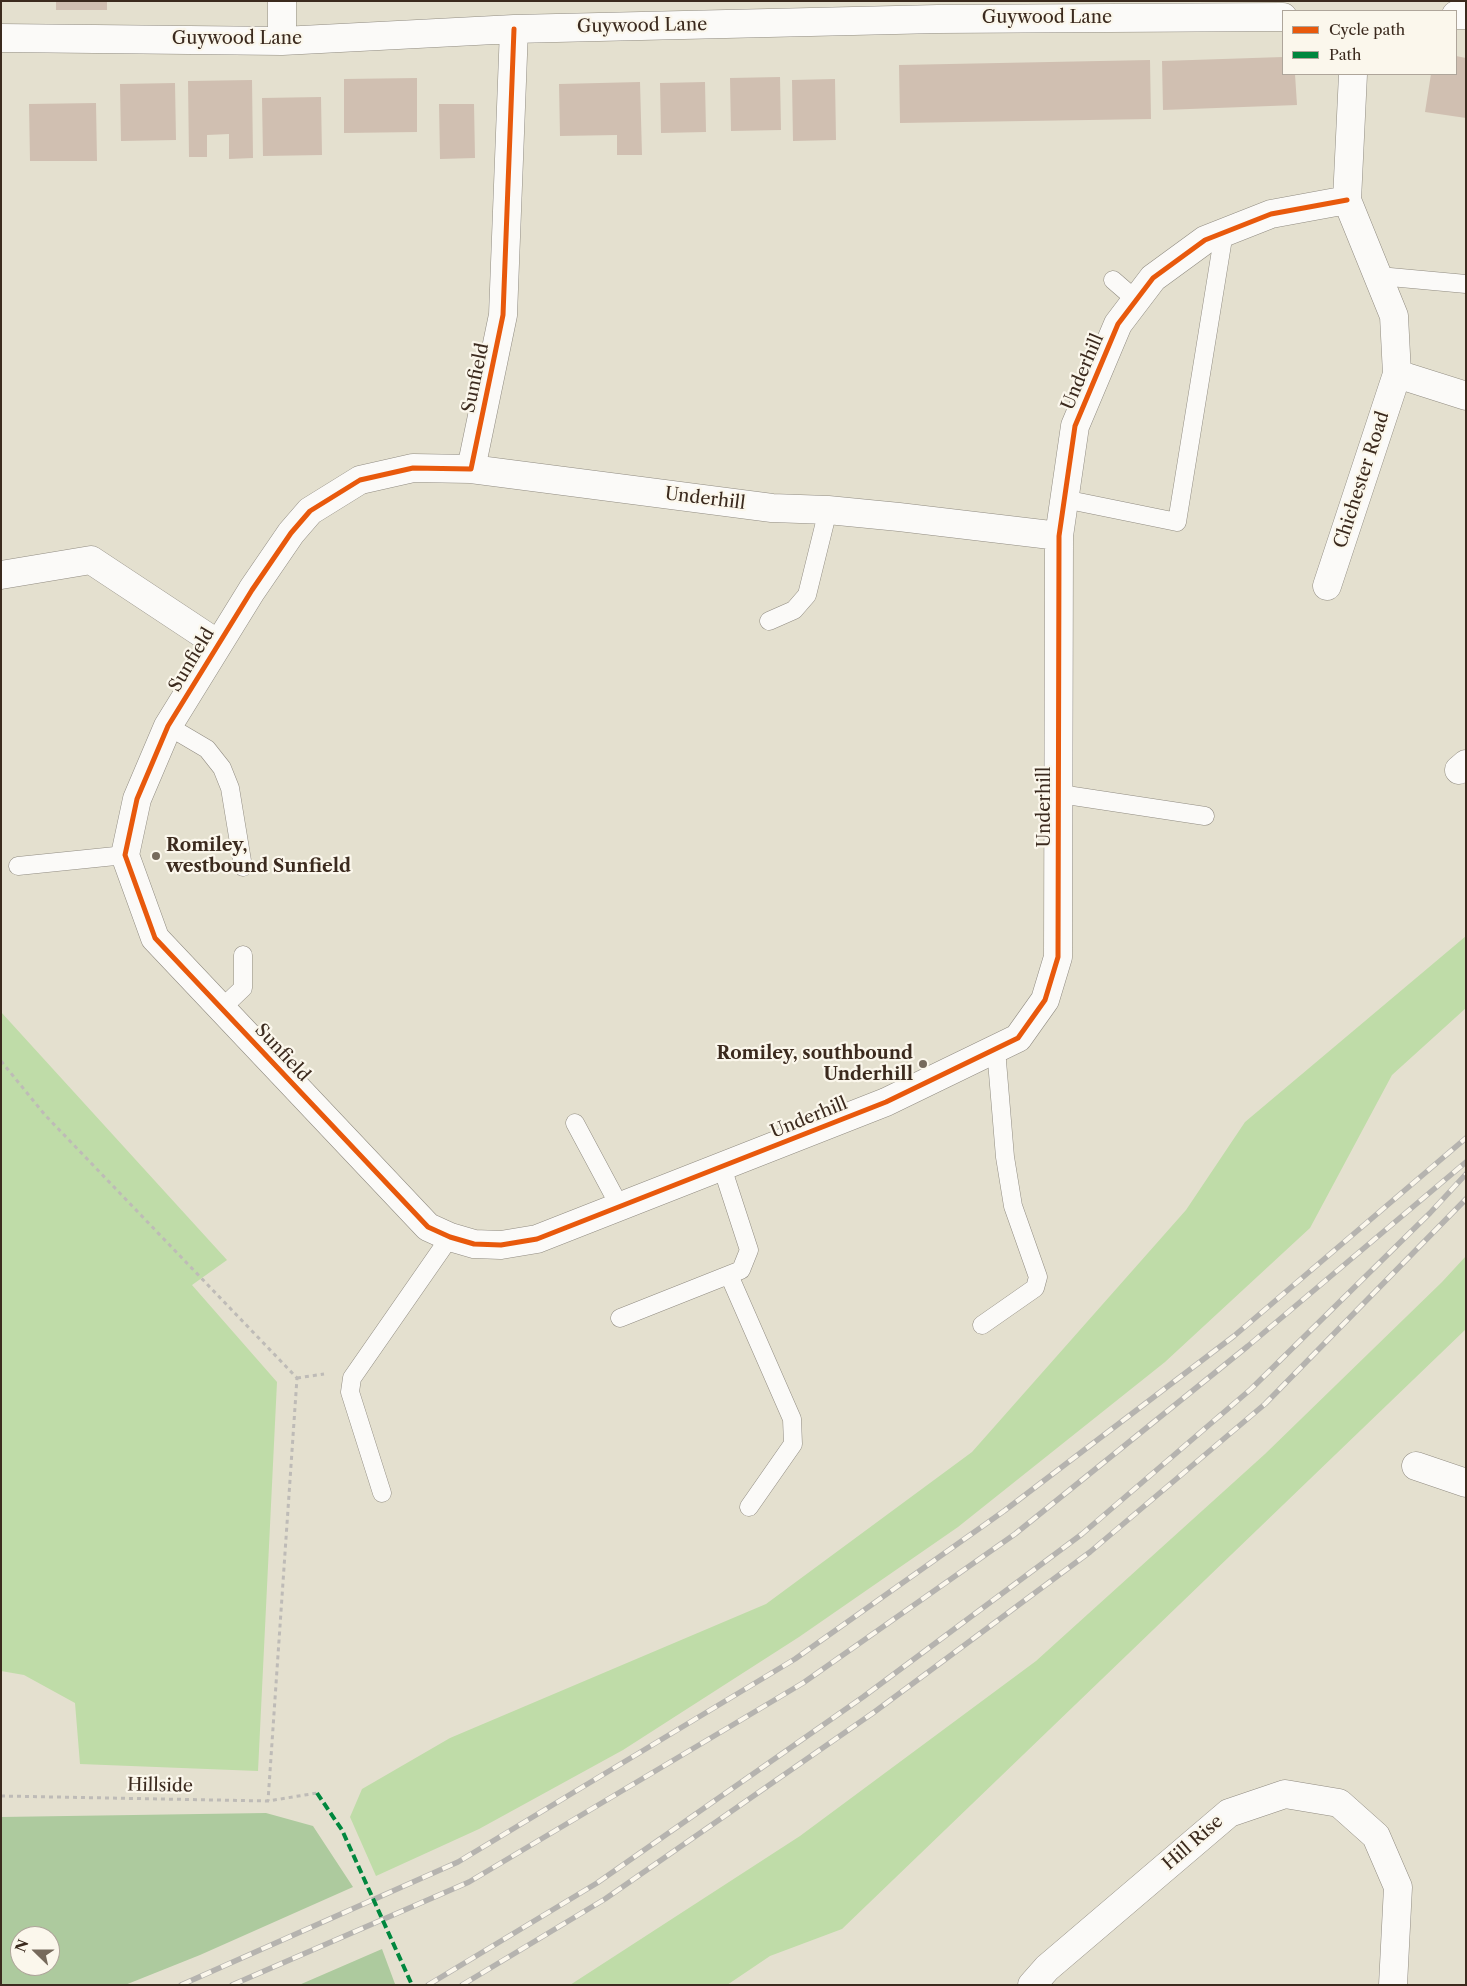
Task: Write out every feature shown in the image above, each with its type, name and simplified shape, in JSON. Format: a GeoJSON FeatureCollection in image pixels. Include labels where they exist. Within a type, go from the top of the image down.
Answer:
{"type":"FeatureCollection","features":[{"type":"Feature","properties":{"kind":"street"},"geometry":{"type":"LineString","coordinates":[[282,1],[282,40]]}},
{"type":"Feature","properties":{"kind":"street","name":"Guywood Lane"},"geometry":{"type":"LineString","coordinates":[[1,38],[282,40],[937,10],[1282,17]]}},
{"type":"Feature","properties":{"kind":"street","name":"Sunfield"},"geometry":{"type":"LineString","coordinates":[[514,29],[503,315],[471,469],[413,468],[360,480],[310,511],[274,557],[168,726],[137,799],[125,855],[155,938],[428,1227],[450,1238],[474,1244],[501,1245],[537,1239]]}},
{"type":"Feature","properties":{"kind":"street","name":"Chichester Road"},"geometry":{"type":"LineString","coordinates":[[1327,586],[1396,374],[1394,316],[1347,200],[1353,75]]}},
{"type":"Feature","properties":{"kind":"street","name":"Underhill"},"geometry":{"type":"LineString","coordinates":[[537,1239],[886,1102],[1018,1038],[1045,1000],[1058,957],[1060,794],[1059,536],[1075,426],[1118,324],[1153,278],[1205,240],[1224,232],[1272,214],[1347,200]]}},
{"type":"Feature","properties":{"kind":"street"},"geometry":{"type":"LineString","coordinates":[[1396,374],[1466,396]]}},
{"type":"Feature","properties":{"kind":"street","name":"Underhill"},"geometry":{"type":"LineString","coordinates":[[471,469],[772,508],[828,510],[1059,536]]}},
{"type":"Feature","properties":{"kind":"street"},"geometry":{"type":"LineString","coordinates":[[1,575],[91,560],[218,644]]}},
{"type":"Feature","properties":{"kind":"street"},"geometry":{"type":"LineString","coordinates":[[1416,1466],[1466,1483]]}},
{"type":"Feature","properties":{"kind":"street","name":"Hill Rise"},"geometry":{"type":"LineString","coordinates":[[1032,1985],[1047,1968],[1229,1813],[1284,1794],[1339,1802],[1376,1836],[1398,1887],[1394,1985]]}},
{"type":"Feature","properties":{"kind":"lane"},"geometry":{"type":"LineString","coordinates":[[1064,499],[1176,522],[1224,232]]}},
{"type":"Feature","properties":{"kind":"lane"},"geometry":{"type":"LineString","coordinates":[[1379,276],[1466,284]]}},
{"type":"Feature","properties":{"kind":"lane"},"geometry":{"type":"LineString","coordinates":[[1113,280],[1136,300]]}},
{"type":"Feature","properties":{"kind":"lane"},"geometry":{"type":"LineString","coordinates":[[769,621],[794,610],[807,595],[828,510]]}},
{"type":"Feature","properties":{"kind":"lane"},"geometry":{"type":"LineString","coordinates":[[168,726],[207,749],[222,768],[230,788],[243,868]]}},
{"type":"Feature","properties":{"kind":"lane"},"geometry":{"type":"LineString","coordinates":[[1060,794],[1205,816]]}},
{"type":"Feature","properties":{"kind":"lane"},"geometry":{"type":"LineString","coordinates":[[18,866],[125,855]]}},
{"type":"Feature","properties":{"kind":"lane"},"geometry":{"type":"LineString","coordinates":[[221,1009],[243,988],[243,955]]}},
{"type":"Feature","properties":{"kind":"lane"},"geometry":{"type":"LineString","coordinates":[[982,1325],[1035,1288],[1038,1277],[1013,1206],[1005,1157],[996,1048]]}},
{"type":"Feature","properties":{"kind":"lane"},"geometry":{"type":"LineString","coordinates":[[575,1122],[620,1207]]}},
{"type":"Feature","properties":{"kind":"lane"},"geometry":{"type":"LineString","coordinates":[[620,1318],[741,1270],[749,1250],[722,1167]]}},
{"type":"Feature","properties":{"kind":"lane"},"geometry":{"type":"LineString","coordinates":[[382,1493],[350,1392],[352,1378],[450,1238]]}},
{"type":"Feature","properties":{"kind":"lane"},"geometry":{"type":"LineString","coordinates":[[729,1275],[792,1418],[792,1444],[749,1507]]}},
{"type":"Feature","properties":{"kind":"path"},"geometry":{"type":"LineString","coordinates":[[1,1061],[45,1115],[297,1378],[268,1802]]}},
{"type":"Feature","properties":{"kind":"green space"},"geometry":{"type":"Polygon","coordinates":[[[1466,936],[1466,1008],[1392,1075],[1310,1228],[1165,1362],[958,1527],[799,1637],[623,1750],[479,1829],[376,1876],[350,1817],[362,1789],[450,1738],[766,1604],[972,1452],[1186,1210],[1245,1122],[1466,936]]]}},
{"type":"Feature","properties":{"kind":"green space"},"geometry":{"type":"Polygon","coordinates":[[[1,1012],[227,1260],[192,1285],[277,1382],[258,1771],[80,1764],[75,1703],[24,1675],[1,1671],[1,1012]]]}},
{"type":"Feature","properties":{"kind":"green space"},"geometry":{"type":"Polygon","coordinates":[[[1466,1256],[1466,1329],[842,1929],[770,1956],[727,1985],[570,1985],[800,1836],[1036,1661],[1265,1454],[1442,1282],[1466,1256]]]}},
{"type":"Feature","properties":{"kind":"green space"},"geometry":{"type":"Polygon","coordinates":[[[266,1813],[313,1826],[353,1887],[200,1955],[125,1985],[1,1985],[1,1817],[266,1813]]]}},
{"type":"Feature","properties":{"kind":"green space"},"geometry":{"type":"Polygon","coordinates":[[[382,1949],[395,1984],[393,1985],[299,1985],[382,1949]]]}},
{"type":"Feature","properties":{"kind":"building"},"geometry":{"type":"Polygon","coordinates":[[[56,1],[107,1],[107,10],[56,10],[56,1]]]}},
{"type":"Feature","properties":{"kind":"building"},"geometry":{"type":"Polygon","coordinates":[[[1457,56],[1466,58],[1466,118],[1425,112],[1431,75],[1457,75],[1457,56]]]}},
{"type":"Feature","properties":{"kind":"building"},"geometry":{"type":"Polygon","coordinates":[[[1282,57],[1282,75],[1295,75],[1297,105],[1163,110],[1162,61],[1282,57]]]}},
{"type":"Feature","properties":{"kind":"building"},"geometry":{"type":"Polygon","coordinates":[[[1150,60],[1151,119],[900,123],[899,65],[1150,60]]]}},
{"type":"Feature","properties":{"kind":"building"},"geometry":{"type":"Polygon","coordinates":[[[780,77],[781,130],[731,131],[730,78],[780,77]]]}},
{"type":"Feature","properties":{"kind":"building"},"geometry":{"type":"Polygon","coordinates":[[[417,78],[417,132],[344,133],[344,79],[417,78]]]}},
{"type":"Feature","properties":{"kind":"building"},"geometry":{"type":"Polygon","coordinates":[[[835,79],[836,140],[793,141],[792,80],[835,79]]]}},
{"type":"Feature","properties":{"kind":"building"},"geometry":{"type":"Polygon","coordinates":[[[252,80],[253,158],[229,159],[229,134],[207,135],[207,157],[189,157],[188,81],[252,80]]]}},
{"type":"Feature","properties":{"kind":"building"},"geometry":{"type":"Polygon","coordinates":[[[640,82],[642,155],[617,155],[617,135],[560,136],[559,84],[640,82]]]}},
{"type":"Feature","properties":{"kind":"building"},"geometry":{"type":"Polygon","coordinates":[[[705,82],[706,132],[661,133],[660,83],[705,82]]]}},
{"type":"Feature","properties":{"kind":"building"},"geometry":{"type":"Polygon","coordinates":[[[175,83],[176,140],[121,141],[120,84],[175,83]]]}},
{"type":"Feature","properties":{"kind":"building"},"geometry":{"type":"Polygon","coordinates":[[[321,97],[322,155],[263,156],[262,98],[321,97]]]}},
{"type":"Feature","properties":{"kind":"building"},"geometry":{"type":"Polygon","coordinates":[[[96,103],[97,161],[30,161],[29,104],[96,103]]]}},
{"type":"Feature","properties":{"kind":"building"},"geometry":{"type":"Polygon","coordinates":[[[439,104],[474,104],[475,158],[440,159],[439,104]]]}},
{"type":"Feature","properties":{"kind":"railway"},"geometry":{"type":"LineString","coordinates":[[181,1985],[458,1862],[795,1659],[1004,1511],[1234,1336],[1466,1138]]}},
{"type":"Feature","properties":{"kind":"railway"},"geometry":{"type":"LineString","coordinates":[[232,1985],[469,1882],[803,1683],[1015,1534],[1248,1346],[1466,1162]]}},
{"type":"Feature","properties":{"kind":"railway"},"geometry":{"type":"LineString","coordinates":[[428,1985],[597,1883],[863,1697],[1082,1534],[1251,1389],[1430,1213],[1466,1174]]}},
{"type":"Feature","properties":{"kind":"railway"},"geometry":{"type":"LineString","coordinates":[[462,1985],[605,1899],[873,1713],[1090,1552],[1265,1404],[1466,1199]]}},
{"type":"Feature","properties":{"kind":"marked path"},"geometry":{"type":"LineString","coordinates":[[317,1793],[342,1830],[412,1985]]}},
{"type":"Feature","properties":{"kind":"cycle path"},"geometry":{"type":"LineString","coordinates":[[514,29],[503,315],[471,469],[413,468],[360,480],[310,511],[291,533],[252,590],[168,726],[137,799],[125,855],[155,938],[428,1227],[450,1237],[474,1244],[501,1245],[537,1239],[886,1102],[1018,1038],[1045,1000],[1058,957],[1059,536],[1075,426],[1118,324],[1153,278],[1205,240],[1271,214],[1347,200]]}},
{"type":"Feature","properties":{"kind":"place","name":"Romiley, westbound Sunfield"},"geometry":{"type":"Point","coordinates":[156,856]}},
{"type":"Feature","properties":{"kind":"place","name":"Romiley, southbound Underhill"},"geometry":{"type":"Point","coordinates":[923,1064]}}]}
